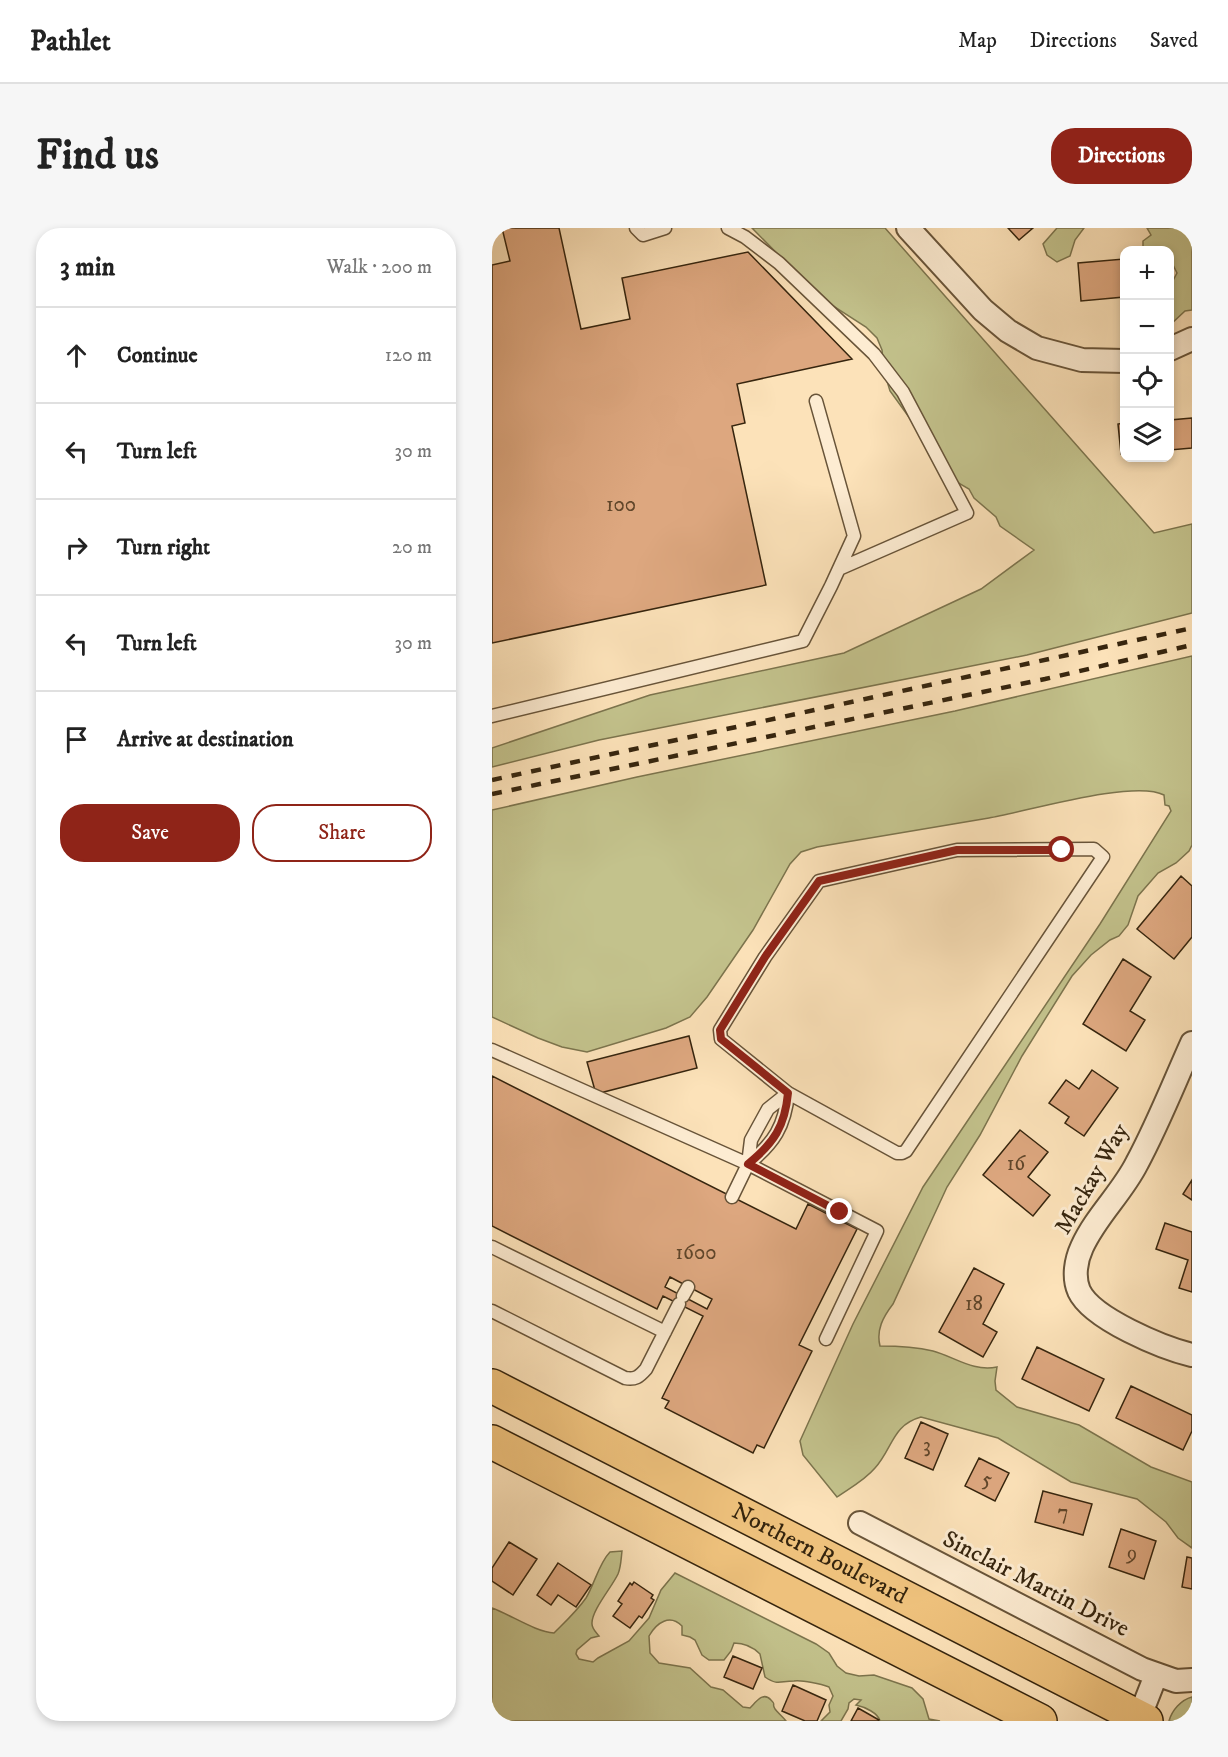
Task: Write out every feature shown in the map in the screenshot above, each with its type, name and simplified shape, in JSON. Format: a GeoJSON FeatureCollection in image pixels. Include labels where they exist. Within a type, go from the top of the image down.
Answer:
{"type":"FeatureCollection","features":[{"type":"Feature","properties":{"kind":"main road","name":"Northern Boulevard"},"geometry":{"type":"LineString","coordinates":[[492,1386],[759,1521],[1141,1720]]}},
{"type":"Feature","properties":{"kind":"main road","name":"Northern Boulevard"},"geometry":{"type":"LineString","coordinates":[[492,1442],[1040,1721]]}},
{"type":"Feature","properties":{"kind":"street"},"geometry":{"type":"LineString","coordinates":[[908,228],[982,310],[1008,331],[1037,348],[1082,360],[1120,361]]}},
{"type":"Feature","properties":{"kind":"street"},"geometry":{"type":"LineString","coordinates":[[1174,347],[1192,339]]}},
{"type":"Feature","properties":{"kind":"street","name":"Mackay Way"},"geometry":{"type":"LineString","coordinates":[[1192,1043],[1137,1164],[1088,1235],[1081,1249],[1076,1282],[1083,1297],[1102,1314],[1150,1341],[1192,1355]]}},
{"type":"Feature","properties":{"kind":"street","name":"Sinclair Martin Drive"},"geometry":{"type":"LineString","coordinates":[[860,1523],[1156,1675],[1176,1681],[1192,1680]]}},
{"type":"Feature","properties":{"kind":"street"},"geometry":{"type":"LineString","coordinates":[[1141,1720],[1156,1675]]}},
{"type":"Feature","properties":{"kind":"lane"},"geometry":{"type":"LineString","coordinates":[[636,228],[643,235],[665,228]]}},
{"type":"Feature","properties":{"kind":"lane"},"geometry":{"type":"LineString","coordinates":[[728,228],[745,237],[778,263],[874,354],[903,392],[967,513],[839,570]]}},
{"type":"Feature","properties":{"kind":"lane"},"geometry":{"type":"LineString","coordinates":[[492,716],[803,641],[854,536],[816,401]]}},
{"type":"Feature","properties":{"kind":"lane"},"geometry":{"type":"LineString","coordinates":[[1094,849],[1103,857],[902,1154],[788,1093],[721,1039],[720,1030],[765,957],[819,881],[957,850],[1094,849]]}},
{"type":"Feature","properties":{"kind":"lane"},"geometry":{"type":"LineString","coordinates":[[492,1050],[748,1164],[877,1231],[826,1339]]}},
{"type":"Feature","properties":{"kind":"lane"},"geometry":{"type":"LineString","coordinates":[[732,1197],[748,1164],[751,1140],[768,1109],[788,1093]]}},
{"type":"Feature","properties":{"kind":"lane"},"geometry":{"type":"LineString","coordinates":[[748,1164],[766,1149],[786,1116],[788,1093]]}},
{"type":"Feature","properties":{"kind":"lane"},"geometry":{"type":"LineString","coordinates":[[492,1247],[665,1332]]}},
{"type":"Feature","properties":{"kind":"lane"},"geometry":{"type":"LineString","coordinates":[[492,1311],[625,1378],[632,1379],[639,1377],[646,1369],[683,1296]]}},
{"type":"Feature","properties":{"kind":"shaded area"},"geometry":{"type":"Polygon","coordinates":[[[752,228],[885,228],[1154,533],[1192,524],[1192,613],[1027,655],[599,740],[492,767],[492,748],[650,695],[844,653],[981,589],[1034,550],[1000,526],[996,517],[974,498],[969,489],[955,481],[890,391],[884,371],[882,350],[877,338],[866,327],[830,304],[812,289],[752,228]]]}},
{"type":"Feature","properties":{"kind":"shaded area"},"geometry":{"type":"Polygon","coordinates":[[[1057,228],[1084,228],[1075,240],[1070,256],[1057,262],[1047,255],[1043,244],[1057,228]]]}},
{"type":"Feature","properties":{"kind":"shaded area"},"geometry":{"type":"Polygon","coordinates":[[[1147,228],[1188,228],[1192,233],[1192,310],[1185,311],[1174,321],[1174,279],[1177,273],[1174,267],[1174,246],[1143,246],[1143,241],[1151,235],[1147,228]]]}},
{"type":"Feature","properties":{"kind":"shaded area"},"geometry":{"type":"Polygon","coordinates":[[[1192,656],[1192,845],[1176,863],[1158,873],[1138,896],[1128,925],[1119,936],[1091,955],[1072,976],[1022,1056],[980,1135],[947,1187],[893,1304],[883,1319],[879,1340],[880,1346],[927,1350],[972,1366],[997,1367],[996,1390],[1017,1407],[1079,1425],[1151,1467],[1192,1482],[1192,1548],[1178,1538],[1166,1522],[1137,1499],[1071,1482],[998,1438],[921,1417],[898,1431],[871,1472],[837,1497],[803,1455],[800,1441],[853,1324],[923,1187],[1100,924],[1171,811],[1169,806],[1165,805],[1164,795],[1149,791],[1129,791],[1079,798],[989,818],[817,847],[801,852],[790,864],[753,930],[707,997],[690,1017],[666,1028],[587,1052],[562,1047],[492,1017],[492,810],[637,777],[955,711],[1192,656]]]}},
{"type":"Feature","properties":{"kind":"shaded area"},"geometry":{"type":"Polygon","coordinates":[[[622,1551],[618,1574],[598,1606],[593,1619],[593,1627],[599,1636],[591,1638],[577,1650],[576,1654],[579,1659],[593,1662],[629,1641],[649,1618],[661,1590],[675,1573],[816,1644],[829,1653],[837,1666],[846,1673],[859,1676],[874,1675],[912,1688],[923,1699],[929,1719],[940,1721],[880,1721],[871,1711],[856,1705],[861,1700],[854,1699],[849,1703],[841,1721],[821,1721],[830,1712],[829,1705],[833,1696],[829,1687],[807,1682],[769,1680],[765,1677],[760,1654],[751,1647],[741,1644],[734,1643],[724,1660],[709,1660],[702,1655],[695,1640],[682,1635],[682,1626],[668,1620],[656,1627],[649,1636],[650,1653],[659,1663],[690,1668],[711,1687],[723,1690],[743,1707],[750,1708],[760,1698],[768,1698],[786,1721],[492,1721],[492,1608],[531,1626],[554,1633],[586,1598],[600,1567],[610,1552],[622,1551]]]}},
{"type":"Feature","properties":{"kind":"shaded area"},"geometry":{"type":"Polygon","coordinates":[[[1192,1697],[1192,1721],[1169,1721],[1177,1706],[1192,1697]]]}},
{"type":"Feature","properties":{"kind":"building"},"geometry":{"type":"Polygon","coordinates":[[[502,228],[559,228],[581,329],[630,319],[622,278],[748,252],[852,359],[737,384],[745,423],[732,426],[766,585],[492,643],[492,265],[510,261],[502,228]]]}},
{"type":"Feature","properties":{"kind":"building"},"geometry":{"type":"Polygon","coordinates":[[[1008,228],[1033,228],[1019,240],[1008,228]]]}},
{"type":"Feature","properties":{"kind":"building"},"geometry":{"type":"Polygon","coordinates":[[[1120,259],[1120,297],[1081,301],[1078,263],[1120,259]]]}},
{"type":"Feature","properties":{"kind":"building"},"geometry":{"type":"Polygon","coordinates":[[[1192,418],[1192,448],[1174,450],[1174,420],[1192,418]]]}},
{"type":"Feature","properties":{"kind":"building"},"geometry":{"type":"Polygon","coordinates":[[[1181,876],[1192,886],[1192,937],[1174,959],[1137,929],[1181,876]]]}},
{"type":"Feature","properties":{"kind":"building"},"geometry":{"type":"Polygon","coordinates":[[[1123,959],[1151,977],[1130,1011],[1145,1020],[1126,1051],[1083,1024],[1123,959]]]}},
{"type":"Feature","properties":{"kind":"building"},"geometry":{"type":"Polygon","coordinates":[[[689,1036],[697,1068],[596,1094],[587,1062],[689,1036]]]}},
{"type":"Feature","properties":{"kind":"building"},"geometry":{"type":"Polygon","coordinates":[[[1092,1070],[1118,1088],[1084,1136],[1065,1123],[1069,1117],[1049,1103],[1066,1080],[1079,1089],[1092,1070]]]}},
{"type":"Feature","properties":{"kind":"building"},"geometry":{"type":"Polygon","coordinates":[[[492,1076],[796,1229],[808,1204],[857,1229],[799,1345],[812,1351],[764,1448],[757,1445],[753,1453],[665,1408],[669,1401],[662,1398],[703,1316],[663,1296],[657,1309],[492,1226],[492,1076]],[[670,1277],[665,1287],[707,1309],[712,1299],[670,1277]]]}},
{"type":"Feature","properties":{"kind":"building"},"geometry":{"type":"Polygon","coordinates":[[[1020,1130],[1048,1152],[1028,1177],[1050,1195],[1033,1216],[983,1175],[1020,1130]]]}},
{"type":"Feature","properties":{"kind":"building"},"geometry":{"type":"Polygon","coordinates":[[[1192,1180],[1192,1200],[1183,1194],[1192,1180]]]}},
{"type":"Feature","properties":{"kind":"building"},"geometry":{"type":"Polygon","coordinates":[[[1165,1223],[1192,1232],[1192,1292],[1179,1288],[1188,1260],[1156,1249],[1165,1223]]]}},
{"type":"Feature","properties":{"kind":"building"},"geometry":{"type":"Polygon","coordinates":[[[974,1268],[1004,1284],[983,1324],[997,1332],[983,1357],[939,1332],[974,1268]]]}},
{"type":"Feature","properties":{"kind":"building"},"geometry":{"type":"Polygon","coordinates":[[[1037,1347],[1104,1379],[1089,1411],[1022,1379],[1037,1347]]]}},
{"type":"Feature","properties":{"kind":"building"},"geometry":{"type":"Polygon","coordinates":[[[1131,1386],[1192,1415],[1192,1431],[1183,1450],[1116,1418],[1131,1386]]]}},
{"type":"Feature","properties":{"kind":"building"},"geometry":{"type":"Polygon","coordinates":[[[921,1422],[948,1434],[933,1470],[905,1458],[921,1422]]]}},
{"type":"Feature","properties":{"kind":"building"},"geometry":{"type":"Polygon","coordinates":[[[979,1458],[1009,1473],[995,1501],[965,1486],[979,1458]]]}},
{"type":"Feature","properties":{"kind":"building"},"geometry":{"type":"Polygon","coordinates":[[[1043,1491],[1092,1504],[1083,1535],[1035,1522],[1043,1491]]]}},
{"type":"Feature","properties":{"kind":"building"},"geometry":{"type":"Polygon","coordinates":[[[1121,1529],[1156,1541],[1144,1579],[1109,1567],[1121,1529]]]}},
{"type":"Feature","properties":{"kind":"building"},"geometry":{"type":"Polygon","coordinates":[[[509,1542],[537,1559],[513,1595],[492,1581],[492,1568],[509,1542]]]}},
{"type":"Feature","properties":{"kind":"building"},"geometry":{"type":"Polygon","coordinates":[[[1187,1557],[1192,1558],[1192,1589],[1182,1587],[1187,1557]]]}},
{"type":"Feature","properties":{"kind":"building"},"geometry":{"type":"Polygon","coordinates":[[[558,1563],[591,1585],[576,1607],[558,1595],[551,1605],[537,1595],[558,1563]]]}},
{"type":"Feature","properties":{"kind":"building"},"geometry":{"type":"Polygon","coordinates":[[[634,1582],[653,1595],[651,1598],[654,1600],[642,1618],[639,1616],[630,1628],[613,1616],[622,1604],[618,1601],[630,1583],[632,1585],[634,1582]]]}},
{"type":"Feature","properties":{"kind":"building"},"geometry":{"type":"Polygon","coordinates":[[[733,1656],[762,1668],[753,1689],[724,1677],[733,1656]]]}},
{"type":"Feature","properties":{"kind":"building"},"geometry":{"type":"Polygon","coordinates":[[[793,1685],[826,1700],[817,1721],[805,1721],[782,1711],[793,1685]]]}},
{"type":"Feature","properties":{"kind":"building"},"geometry":{"type":"Polygon","coordinates":[[[858,1708],[879,1720],[851,1721],[858,1708]]]}},
{"type":"Feature","properties":{"kind":"railway"},"geometry":{"type":"LineString","coordinates":[[492,780],[1192,628]]}},
{"type":"Feature","properties":{"kind":"railway"},"geometry":{"type":"LineString","coordinates":[[492,794],[1045,679],[1192,645]]}},
{"type":"Feature","properties":{"kind":"route"},"geometry":{"type":"LineString","coordinates":[[840,1212],[748,1164],[766,1149],[786,1116],[788,1093],[721,1039],[720,1030],[765,957],[819,881],[957,850],[1062,850]]}}]}
